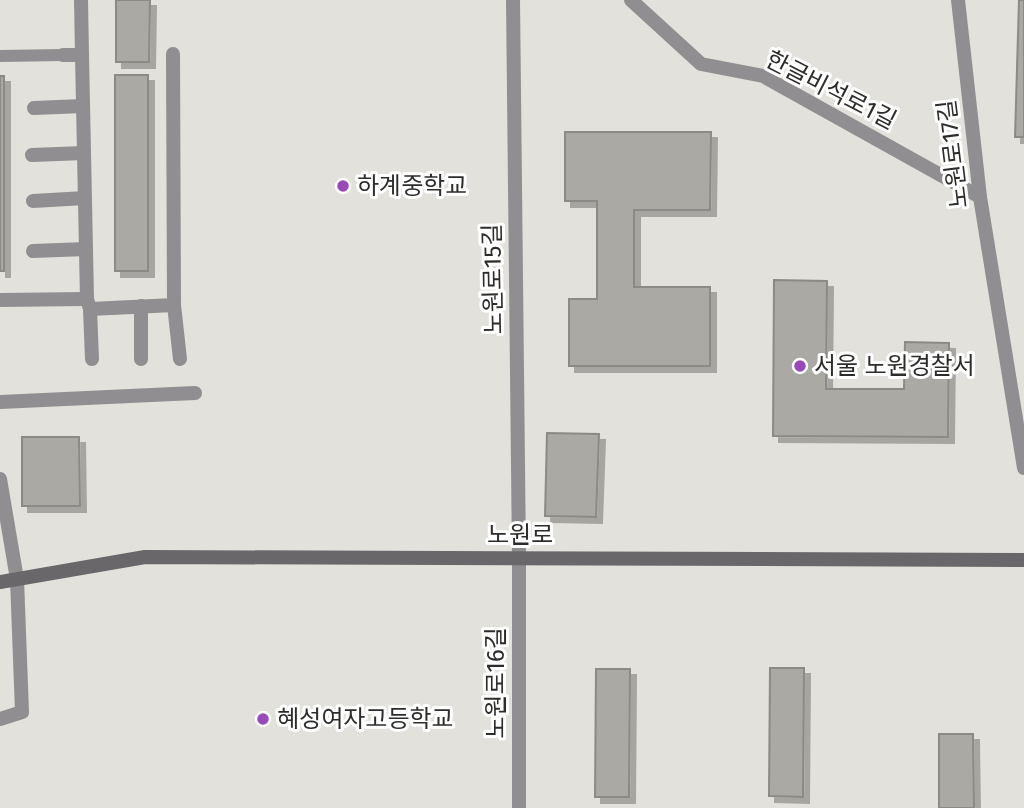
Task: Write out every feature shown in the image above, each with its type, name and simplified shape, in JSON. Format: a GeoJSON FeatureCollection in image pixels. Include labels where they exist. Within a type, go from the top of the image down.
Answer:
{"type":"FeatureCollection","features":[{"type":"Feature","properties":{"kind":"main road","name":"노원로"},"geometry":{"type":"LineString","coordinates":[[0,582],[145,556],[1024,560]]}},
{"type":"Feature","properties":{"kind":"street"},"geometry":{"type":"LineString","coordinates":[[81,0],[86,249],[92,359]]}},
{"type":"Feature","properties":{"kind":"street","name":"노원로15길"},"geometry":{"type":"LineString","coordinates":[[513,0],[519,558]]}},
{"type":"Feature","properties":{"kind":"street","name":"한글비석로1길"},"geometry":{"type":"LineString","coordinates":[[631,0],[701,64],[763,76],[980,197]]}},
{"type":"Feature","properties":{"kind":"street","name":"노원로17길"},"geometry":{"type":"LineString","coordinates":[[958,0],[980,197],[1024,468]]}},
{"type":"Feature","properties":{"kind":"street"},"geometry":{"type":"LineString","coordinates":[[173,54],[174,304],[180,359]]}},
{"type":"Feature","properties":{"kind":"street"},"geometry":{"type":"LineString","coordinates":[[63,55],[82,55]]}},
{"type":"Feature","properties":{"kind":"street"},"geometry":{"type":"LineString","coordinates":[[34,108],[83,106]]}},
{"type":"Feature","properties":{"kind":"street"},"geometry":{"type":"LineString","coordinates":[[33,155],[84,153]]}},
{"type":"Feature","properties":{"kind":"street"},"geometry":{"type":"LineString","coordinates":[[33,201],[85,198]]}},
{"type":"Feature","properties":{"kind":"street"},"geometry":{"type":"LineString","coordinates":[[33,251],[86,249]]}},
{"type":"Feature","properties":{"kind":"street"},"geometry":{"type":"LineString","coordinates":[[0,300],[141,306],[174,304]]}},
{"type":"Feature","properties":{"kind":"street"},"geometry":{"type":"LineString","coordinates":[[141,306],[141,359]]}},
{"type":"Feature","properties":{"kind":"street"},"geometry":{"type":"LineString","coordinates":[[0,402],[195,393]]}},
{"type":"Feature","properties":{"kind":"street"},"geometry":{"type":"LineString","coordinates":[[0,479],[17,579],[22,712],[0,719]]}},
{"type":"Feature","properties":{"kind":"street","name":"노원로16길"},"geometry":{"type":"LineString","coordinates":[[519,558],[519,808]]}},
{"type":"Feature","properties":{"kind":"lane"},"geometry":{"type":"LineString","coordinates":[[0,56],[63,55]]}},
{"type":"Feature","properties":{"kind":"building"},"geometry":{"type":"Polygon","coordinates":[[[116,0],[150,0],[149,62],[116,62],[116,0]]]}},
{"type":"Feature","properties":{"kind":"building"},"geometry":{"type":"Polygon","coordinates":[[[1019,0],[1024,0],[1024,137],[1015,137],[1019,0]]]}},
{"type":"Feature","properties":{"kind":"building"},"geometry":{"type":"Polygon","coordinates":[[[115,75],[148,75],[148,271],[115,271],[115,75]]]}},
{"type":"Feature","properties":{"kind":"building"},"geometry":{"type":"Polygon","coordinates":[[[0,76],[4,76],[4,271],[0,271],[0,76]]]}},
{"type":"Feature","properties":{"kind":"building"},"geometry":{"type":"Polygon","coordinates":[[[565,132],[711,132],[710,210],[634,210],[634,287],[710,287],[710,366],[569,366],[569,299],[597,299],[597,201],[565,201],[565,132]]]}},
{"type":"Feature","properties":{"kind":"building","name":"서울 노원경찰서"},"geometry":{"type":"Polygon","coordinates":[[[774,280],[827,281],[826,389],[904,389],[905,342],[949,343],[948,437],[773,436],[774,280]]]}},
{"type":"Feature","properties":{"kind":"building"},"geometry":{"type":"Polygon","coordinates":[[[547,433],[599,434],[596,517],[545,516],[547,433]]]}},
{"type":"Feature","properties":{"kind":"building"},"geometry":{"type":"Polygon","coordinates":[[[22,437],[79,437],[80,506],[22,506],[22,437]]]}},
{"type":"Feature","properties":{"kind":"building"},"geometry":{"type":"Polygon","coordinates":[[[770,668],[804,668],[803,797],[769,796],[770,668]]]}},
{"type":"Feature","properties":{"kind":"building"},"geometry":{"type":"Polygon","coordinates":[[[596,669],[630,669],[629,797],[595,797],[596,669]]]}},
{"type":"Feature","properties":{"kind":"building"},"geometry":{"type":"Polygon","coordinates":[[[939,734],[973,734],[974,808],[939,808],[939,734]]]}},
{"type":"Feature","properties":{"kind":"place","name":"하계중학교"},"geometry":{"type":"Point","coordinates":[343,186]}},
{"type":"Feature","properties":{"kind":"place","name":"서울 노원경찰서"},"geometry":{"type":"Point","coordinates":[800,366]}},
{"type":"Feature","properties":{"kind":"place","name":"혜성여자고등학교"},"geometry":{"type":"Point","coordinates":[263,719]}}]}
